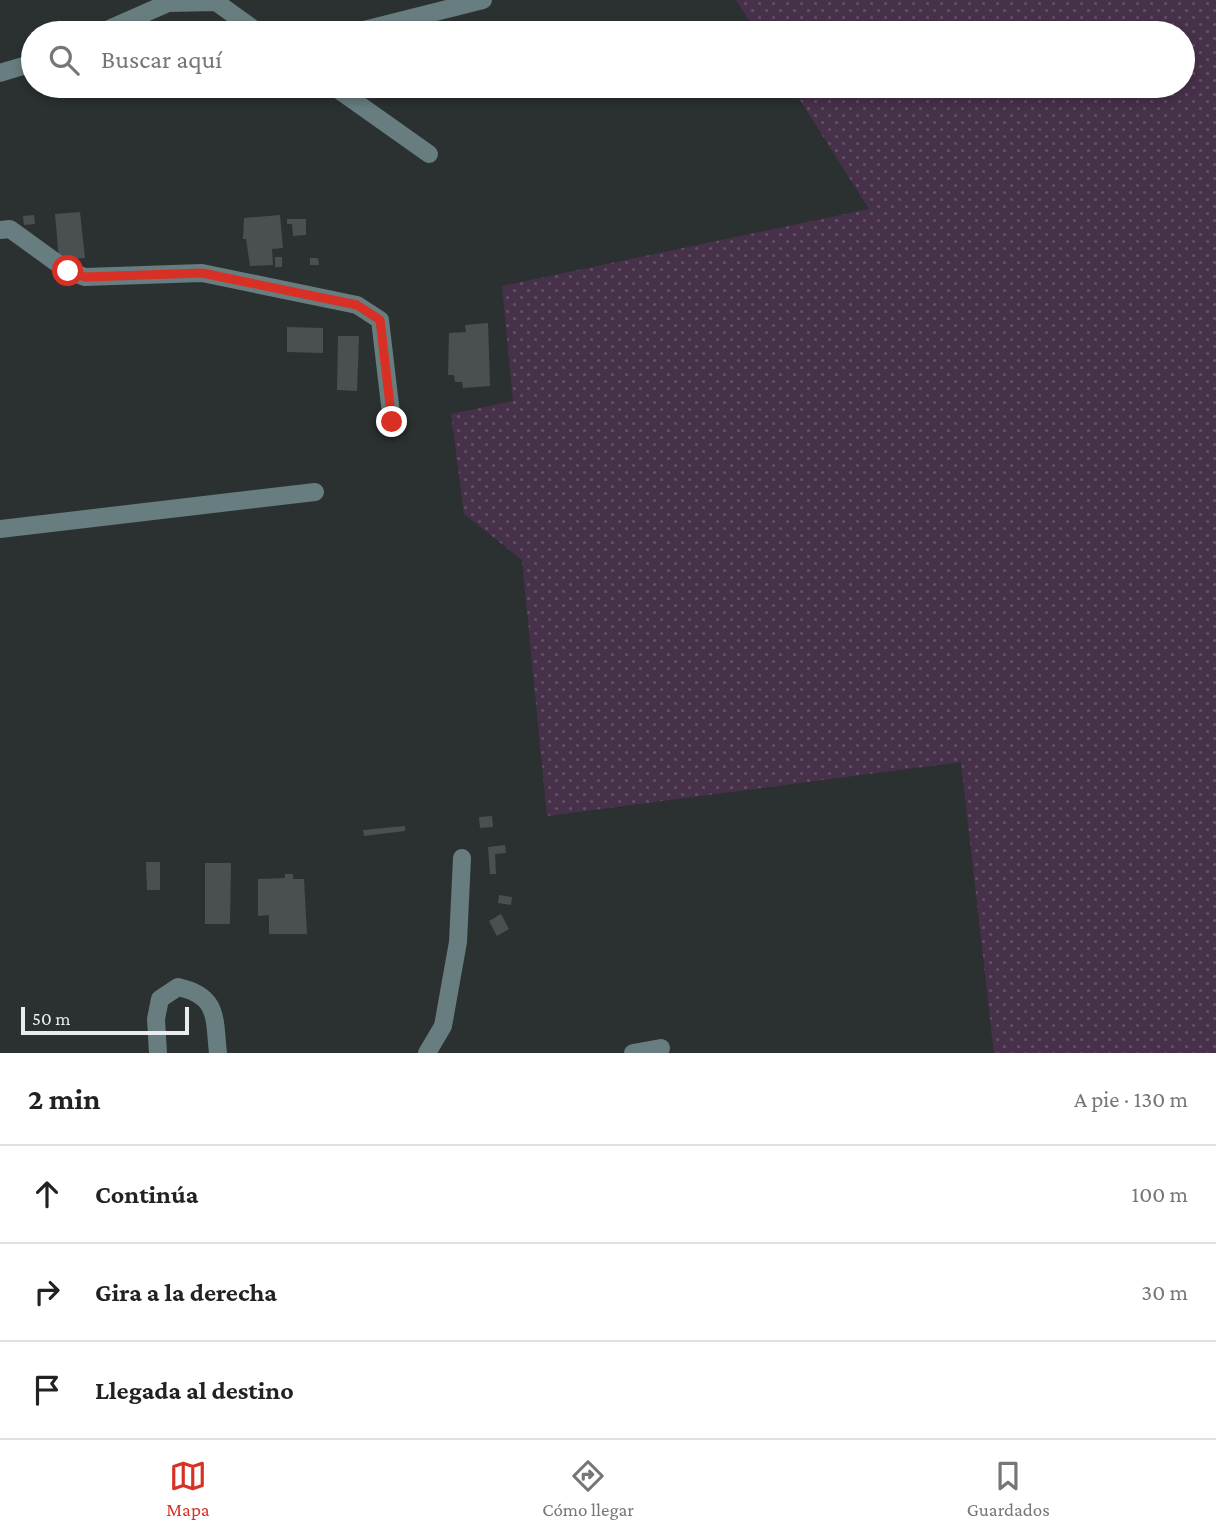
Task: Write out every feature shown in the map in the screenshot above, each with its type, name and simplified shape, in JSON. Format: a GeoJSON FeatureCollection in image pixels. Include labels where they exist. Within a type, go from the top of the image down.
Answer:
{"type":"FeatureCollection","features":[{"type":"Feature","properties":{"kind":"lane"},"geometry":{"type":"LineString","coordinates":[[397,21],[482,0]]}},
{"type":"Feature","properties":{"kind":"lane"},"geometry":{"type":"LineString","coordinates":[[127,21],[168,3],[216,2],[242,21]]}},
{"type":"Feature","properties":{"kind":"lane"},"geometry":{"type":"LineString","coordinates":[[0,73],[21,67]]}},
{"type":"Feature","properties":{"kind":"lane"},"geometry":{"type":"LineString","coordinates":[[350,98],[429,154]]}},
{"type":"Feature","properties":{"kind":"lane"},"geometry":{"type":"LineString","coordinates":[[0,230],[10,229],[68,271],[85,277],[202,273],[357,305],[380,320],[392,422]]}},
{"type":"Feature","properties":{"kind":"lane"},"geometry":{"type":"LineString","coordinates":[[0,529],[315,492]]}},
{"type":"Feature","properties":{"kind":"lane"},"geometry":{"type":"LineString","coordinates":[[427,1053],[443,1026],[458,942],[462,858]]}},
{"type":"Feature","properties":{"kind":"lane"},"geometry":{"type":"LineString","coordinates":[[158,1053],[156,1019],[160,999],[178,987],[199,991],[212,1006],[218,1053]]}},
{"type":"Feature","properties":{"kind":"lane"},"geometry":{"type":"LineString","coordinates":[[633,1053],[662,1048]]}},
{"type":"Feature","properties":{"kind":"shaded area"},"geometry":{"type":"Polygon","coordinates":[[[736,0],[1216,0],[1216,1053],[994,1053],[961,762],[547,816],[522,560],[464,514],[451,414],[513,401],[502,286],[869,209],[799,98],[1195,98],[1195,21],[749,21],[736,0]]]}},
{"type":"Feature","properties":{"kind":"building"},"geometry":{"type":"Polygon","coordinates":[[[80,212],[85,258],[59,260],[55,214],[80,212]]]}},
{"type":"Feature","properties":{"kind":"building"},"geometry":{"type":"Polygon","coordinates":[[[34,215],[35,224],[24,225],[23,216],[34,215]]]}},
{"type":"Feature","properties":{"kind":"building"},"geometry":{"type":"Polygon","coordinates":[[[280,215],[283,248],[272,249],[273,265],[250,266],[246,239],[243,239],[244,218],[280,215]]]}},
{"type":"Feature","properties":{"kind":"building"},"geometry":{"type":"Polygon","coordinates":[[[287,219],[306,219],[306,235],[293,236],[292,224],[287,224],[287,219]]]}},
{"type":"Feature","properties":{"kind":"building"},"geometry":{"type":"Polygon","coordinates":[[[275,257],[282,257],[282,267],[275,267],[275,257]]]}},
{"type":"Feature","properties":{"kind":"building"},"geometry":{"type":"Polygon","coordinates":[[[310,258],[318,258],[319,265],[310,265],[310,258]]]}},
{"type":"Feature","properties":{"kind":"building"},"geometry":{"type":"Polygon","coordinates":[[[488,323],[490,386],[463,388],[462,382],[455,382],[454,375],[448,375],[449,333],[466,332],[465,325],[488,323]]]}},
{"type":"Feature","properties":{"kind":"building"},"geometry":{"type":"Polygon","coordinates":[[[287,327],[323,328],[323,353],[287,352],[287,327]]]}},
{"type":"Feature","properties":{"kind":"building"},"geometry":{"type":"Polygon","coordinates":[[[338,336],[359,336],[357,391],[337,390],[338,336]]]}},
{"type":"Feature","properties":{"kind":"building"},"geometry":{"type":"Polygon","coordinates":[[[492,816],[493,827],[480,828],[479,817],[492,816]]]}},
{"type":"Feature","properties":{"kind":"building"},"geometry":{"type":"Polygon","coordinates":[[[405,826],[405,831],[364,836],[363,830],[405,826]]]}},
{"type":"Feature","properties":{"kind":"building"},"geometry":{"type":"Polygon","coordinates":[[[505,845],[506,853],[495,854],[496,874],[490,874],[488,847],[505,845]]]}},
{"type":"Feature","properties":{"kind":"building"},"geometry":{"type":"Polygon","coordinates":[[[146,862],[160,862],[160,890],[147,890],[146,862]]]}},
{"type":"Feature","properties":{"kind":"building"},"geometry":{"type":"Polygon","coordinates":[[[205,863],[231,863],[230,924],[205,924],[205,863]]]}},
{"type":"Feature","properties":{"kind":"building"},"geometry":{"type":"Polygon","coordinates":[[[285,874],[293,874],[293,879],[304,879],[307,934],[269,934],[269,915],[258,916],[258,879],[285,878],[285,874]]]}},
{"type":"Feature","properties":{"kind":"building"},"geometry":{"type":"Polygon","coordinates":[[[499,895],[512,897],[511,905],[498,903],[499,895]]]}},
{"type":"Feature","properties":{"kind":"building"},"geometry":{"type":"Polygon","coordinates":[[[501,914],[509,929],[497,936],[489,921],[501,914]]]}},
{"type":"Feature","properties":{"kind":"route"},"geometry":{"type":"LineString","coordinates":[[68,271],[85,277],[202,273],[357,305],[380,320],[392,422]]}}]}
